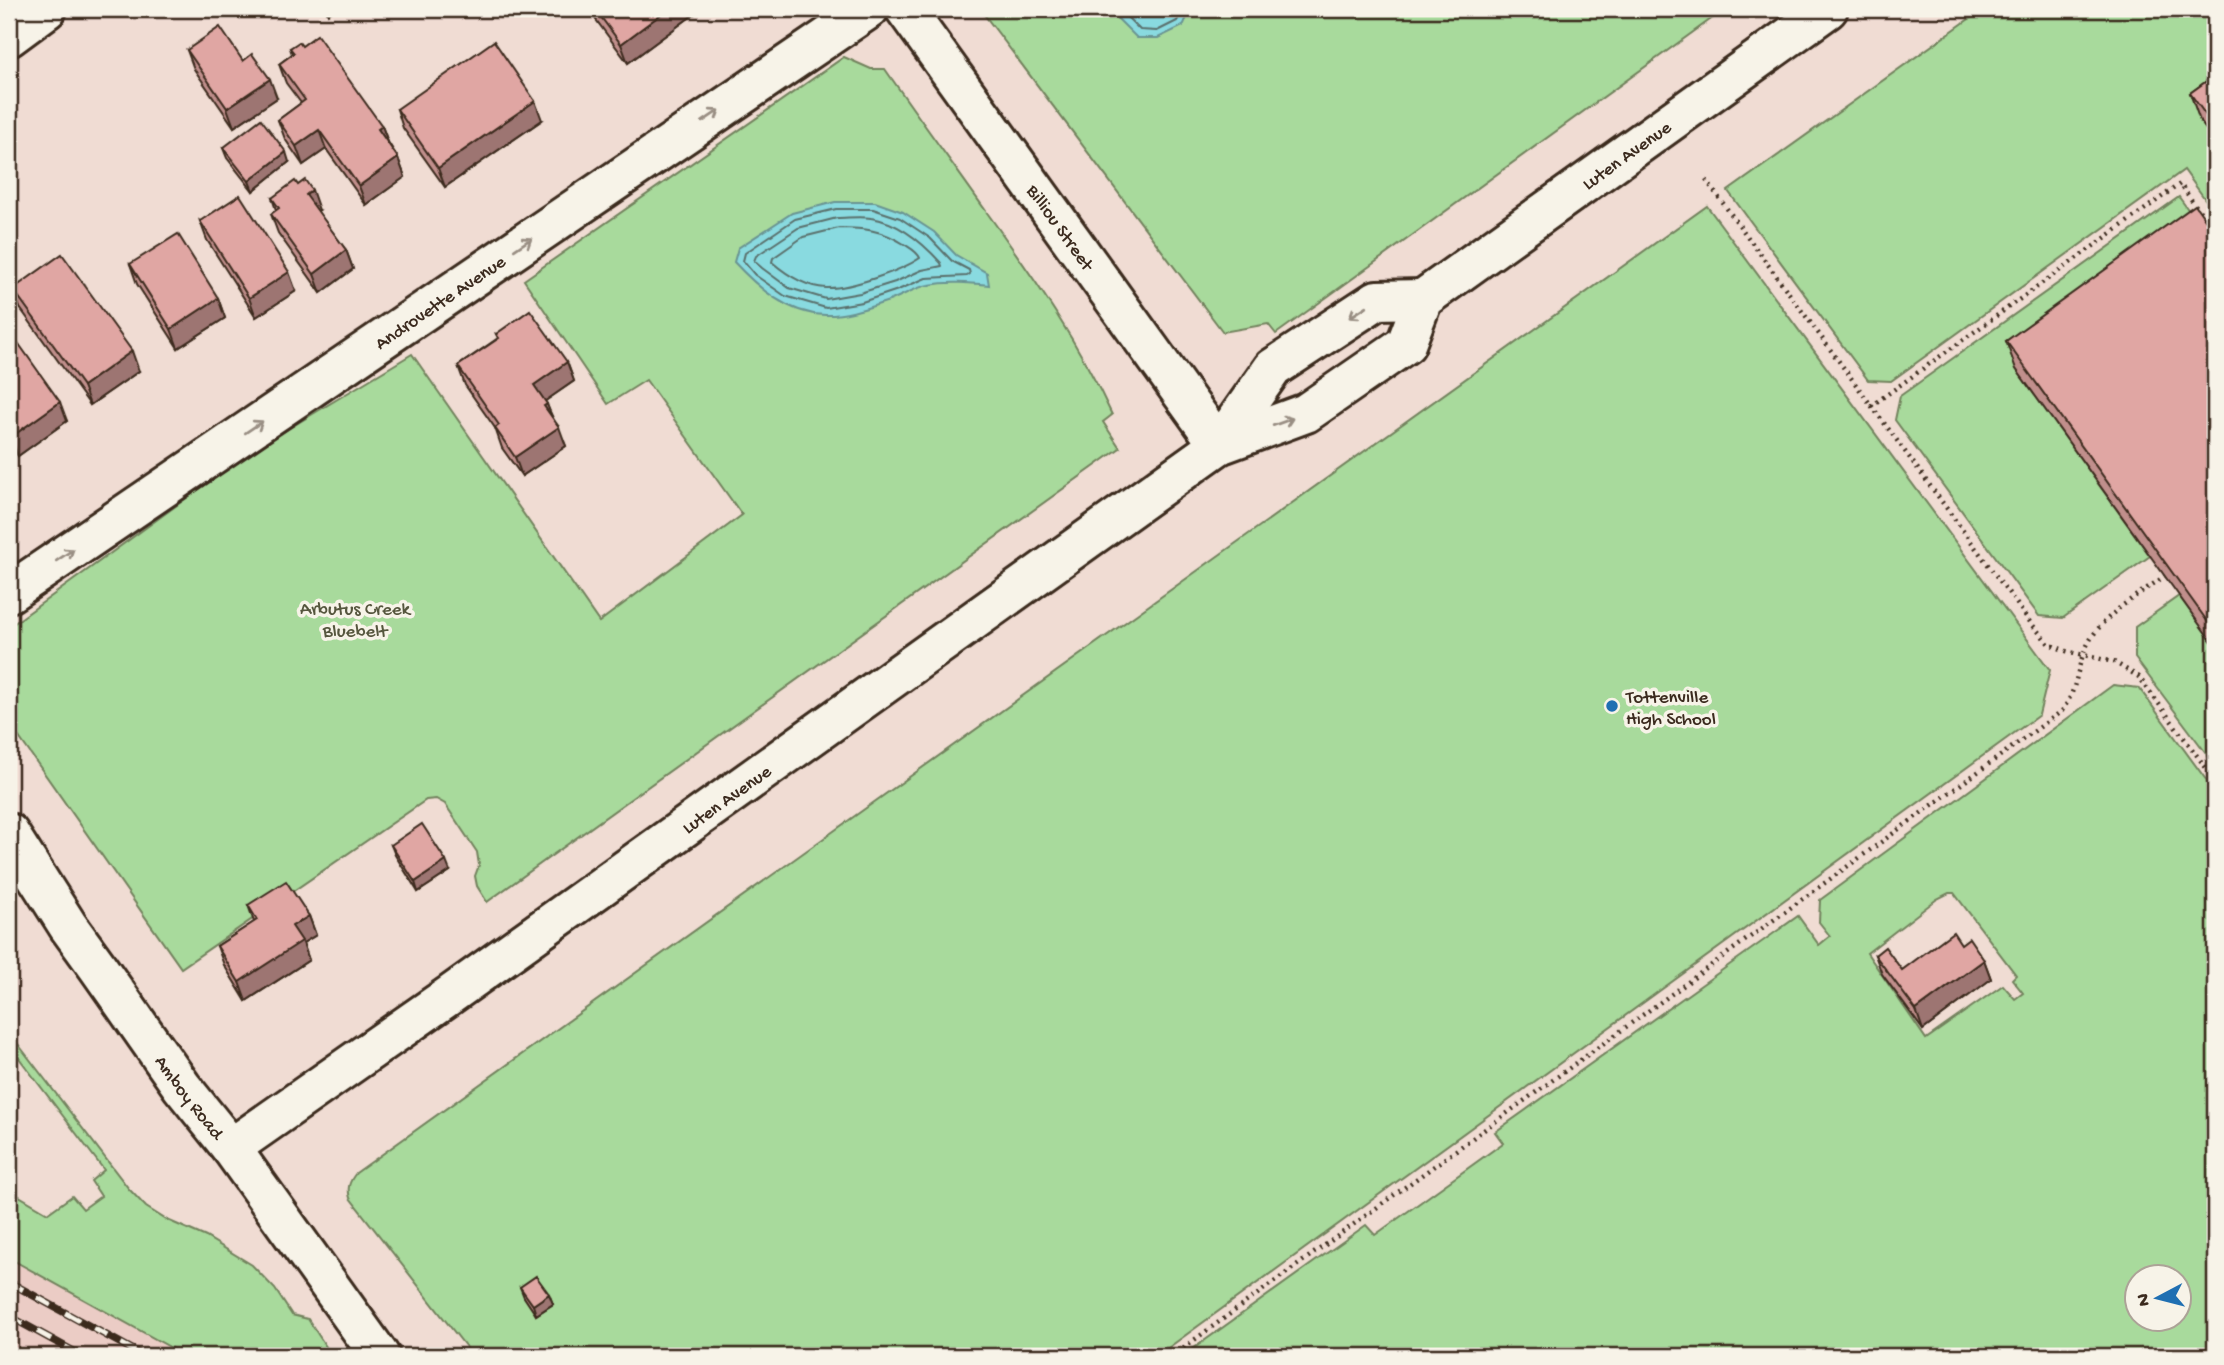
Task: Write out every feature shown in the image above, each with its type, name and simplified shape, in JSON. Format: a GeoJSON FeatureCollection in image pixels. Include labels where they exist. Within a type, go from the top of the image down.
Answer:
{"type":"FeatureCollection","features":[{"type":"Feature","properties":{"kind":"street"},"geometry":{"type":"LineString","coordinates":[[9,37],[47,9]]}},
{"type":"Feature","properties":{"kind":"street","name":"Androvette Avenue"},"geometry":{"type":"LineString","coordinates":[[9,593],[869,9]]}},
{"type":"Feature","properties":{"kind":"street","name":"Billiou Street"},"geometry":{"type":"LineString","coordinates":[[905,9],[1219,445]]}},
{"type":"Feature","properties":{"kind":"street","name":"Luten Avenue"},"geometry":{"type":"LineString","coordinates":[[231,1148],[461,987],[1219,445],[1306,414],[1406,344],[1423,299],[1828,9]]}},
{"type":"Feature","properties":{"kind":"street","name":"Luten Avenue"},"geometry":{"type":"LineString","coordinates":[[1219,445],[1273,368],[1377,300],[1423,299]]}},
{"type":"Feature","properties":{"kind":"street","name":"Amboy Road"},"geometry":{"type":"LineString","coordinates":[[9,832],[75,936],[182,1087],[231,1148],[380,1356]]}},
{"type":"Feature","properties":{"kind":"path"},"geometry":{"type":"LineString","coordinates":[[1706,180],[2030,622],[2049,644],[2066,651],[2114,662],[2139,677],[2215,780]]}},
{"type":"Feature","properties":{"kind":"path"},"geometry":{"type":"LineString","coordinates":[[1871,406],[2180,184],[2215,232]]}},
{"type":"Feature","properties":{"kind":"path"},"geometry":{"type":"LineString","coordinates":[[1172,1356],[2062,711],[2073,696],[2084,654],[2095,633],[2112,614],[2165,576]]}},
{"type":"Feature","properties":{"kind":"shaded area"},"geometry":{"type":"Polygon","coordinates":[[[9,1258],[186,1356],[9,1356],[9,1258]]]}},
{"type":"Feature","properties":{"kind":"green space"},"geometry":{"type":"Polygon","coordinates":[[[980,9],[1725,9],[1276,334],[1268,324],[1223,332],[980,9]]]}},
{"type":"Feature","properties":{"kind":"green space"},"geometry":{"type":"Polygon","coordinates":[[[1983,9],[2215,9],[2215,110],[2200,121],[2215,142],[2215,213],[2184,170],[1891,381],[1868,380],[1728,191],[1983,9]]]}},
{"type":"Feature","properties":{"kind":"green space","name":"Arbutus Creek Bluebelt"},"geometry":{"type":"Polygon","coordinates":[[[844,57],[871,69],[885,69],[1005,238],[1085,362],[1112,415],[1103,422],[1120,448],[487,902],[477,886],[475,876],[479,865],[477,852],[445,804],[436,799],[426,800],[181,968],[9,723],[9,627],[250,452],[412,354],[599,622],[742,515],[646,380],[608,404],[524,280],[844,57]]]}},
{"type":"Feature","properties":{"kind":"green space"},"geometry":{"type":"Polygon","coordinates":[[[2179,197],[2205,233],[2016,369],[2150,556],[2063,618],[2039,616],[1895,420],[1900,396],[2179,197]]]}},
{"type":"Feature","properties":{"kind":"green space"},"geometry":{"type":"Polygon","coordinates":[[[1707,206],[2050,670],[2039,715],[1157,1356],[473,1356],[350,1198],[349,1185],[356,1173],[1707,206]]]}},
{"type":"Feature","properties":{"kind":"green space"},"geometry":{"type":"Polygon","coordinates":[[[2179,596],[2215,646],[2215,765],[2135,658],[2135,627],[2179,596]]]}},
{"type":"Feature","properties":{"kind":"green space"},"geometry":{"type":"Polygon","coordinates":[[[2113,685],[2139,688],[2215,792],[2215,1356],[1183,1356],[1366,1225],[1375,1235],[1503,1143],[1495,1132],[1798,916],[1819,945],[1830,936],[1819,922],[1820,900],[2113,685]],[[1954,893],[1937,899],[1867,953],[1926,1039],[2003,985],[2015,999],[2023,993],[2012,979],[2016,975],[1954,893]]]}},
{"type":"Feature","properties":{"kind":"green space"},"geometry":{"type":"Polygon","coordinates":[[[18,1044],[129,1189],[146,1207],[165,1219],[206,1237],[252,1265],[275,1289],[292,1315],[308,1319],[332,1356],[186,1356],[9,1258],[9,1190],[48,1213],[72,1196],[83,1209],[101,1196],[91,1181],[104,1170],[13,1050],[18,1044]]]}},
{"type":"Feature","properties":{"kind":"water"},"geometry":{"type":"Polygon","coordinates":[[[1114,9],[1190,11],[1183,26],[1158,38],[1137,38],[1115,16],[1114,9]]]}},
{"type":"Feature","properties":{"kind":"water"},"geometry":{"type":"Polygon","coordinates":[[[835,202],[875,202],[903,212],[934,232],[956,255],[987,273],[989,285],[929,285],[866,308],[841,314],[811,314],[775,298],[734,262],[738,248],[792,213],[835,202]]]}},
{"type":"Feature","properties":{"kind":"building"},"geometry":{"type":"Polygon","coordinates":[[[595,9],[668,9],[621,44],[595,9]]]}},
{"type":"Feature","properties":{"kind":"building"},"geometry":{"type":"Polygon","coordinates":[[[220,27],[243,61],[252,54],[270,79],[227,108],[187,50],[220,27]]]}},
{"type":"Feature","properties":{"kind":"building"},"geometry":{"type":"Polygon","coordinates":[[[317,35],[382,126],[378,129],[398,158],[359,186],[319,130],[296,146],[278,120],[305,100],[279,64],[294,53],[290,48],[299,42],[302,46],[317,35]]]}},
{"type":"Feature","properties":{"kind":"building"},"geometry":{"type":"Polygon","coordinates":[[[494,41],[535,101],[438,168],[397,109],[494,41]]]}},
{"type":"Feature","properties":{"kind":"building"},"geometry":{"type":"Polygon","coordinates":[[[2215,75],[2215,128],[2190,93],[2215,75]]]}},
{"type":"Feature","properties":{"kind":"building"},"geometry":{"type":"Polygon","coordinates":[[[261,119],[286,152],[249,181],[223,148],[261,119]]]}},
{"type":"Feature","properties":{"kind":"building"},"geometry":{"type":"Polygon","coordinates":[[[305,180],[312,190],[306,195],[346,250],[314,274],[271,214],[279,208],[272,198],[295,181],[298,185],[305,180]]]}},
{"type":"Feature","properties":{"kind":"building"},"geometry":{"type":"Polygon","coordinates":[[[240,195],[289,272],[249,298],[200,221],[240,195]]]}},
{"type":"Feature","properties":{"kind":"building"},"geometry":{"type":"Polygon","coordinates":[[[2195,205],[2215,233],[2215,632],[2006,341],[2195,205]]]}},
{"type":"Feature","properties":{"kind":"building"},"geometry":{"type":"Polygon","coordinates":[[[178,234],[218,298],[171,329],[130,264],[178,234]]]}},
{"type":"Feature","properties":{"kind":"building"},"geometry":{"type":"Polygon","coordinates":[[[62,254],[132,351],[83,386],[13,289],[62,254]]]}},
{"type":"Feature","properties":{"kind":"building"},"geometry":{"type":"Polygon","coordinates":[[[530,310],[567,362],[534,385],[547,404],[544,406],[559,427],[515,457],[495,428],[499,425],[458,366],[499,338],[496,334],[530,310]]]}},
{"type":"Feature","properties":{"kind":"building"},"geometry":{"type":"Polygon","coordinates":[[[9,330],[60,402],[11,437],[9,434],[9,330]]]}},
{"type":"Feature","properties":{"kind":"building"},"geometry":{"type":"Polygon","coordinates":[[[422,824],[446,861],[415,882],[391,845],[422,824]]]}},
{"type":"Feature","properties":{"kind":"building"},"geometry":{"type":"Polygon","coordinates":[[[286,881],[309,916],[292,926],[302,941],[239,982],[217,946],[257,920],[248,905],[286,881]]]}},
{"type":"Feature","properties":{"kind":"building"},"geometry":{"type":"Polygon","coordinates":[[[1953,932],[1961,944],[1969,938],[1984,960],[1916,1010],[1875,955],[1885,947],[1902,970],[1953,932]]]}},
{"type":"Feature","properties":{"kind":"building"},"geometry":{"type":"Polygon","coordinates":[[[536,1276],[549,1294],[533,1305],[520,1287],[536,1276]]]}},
{"type":"Feature","properties":{"kind":"railway"},"geometry":{"type":"LineString","coordinates":[[9,1282],[144,1356]]}},
{"type":"Feature","properties":{"kind":"railway"},"geometry":{"type":"LineString","coordinates":[[9,1316],[82,1356]]}},
{"type":"Feature","properties":{"kind":"place","name":"Tottenville High School"},"geometry":{"type":"Point","coordinates":[1612,706]}}]}
